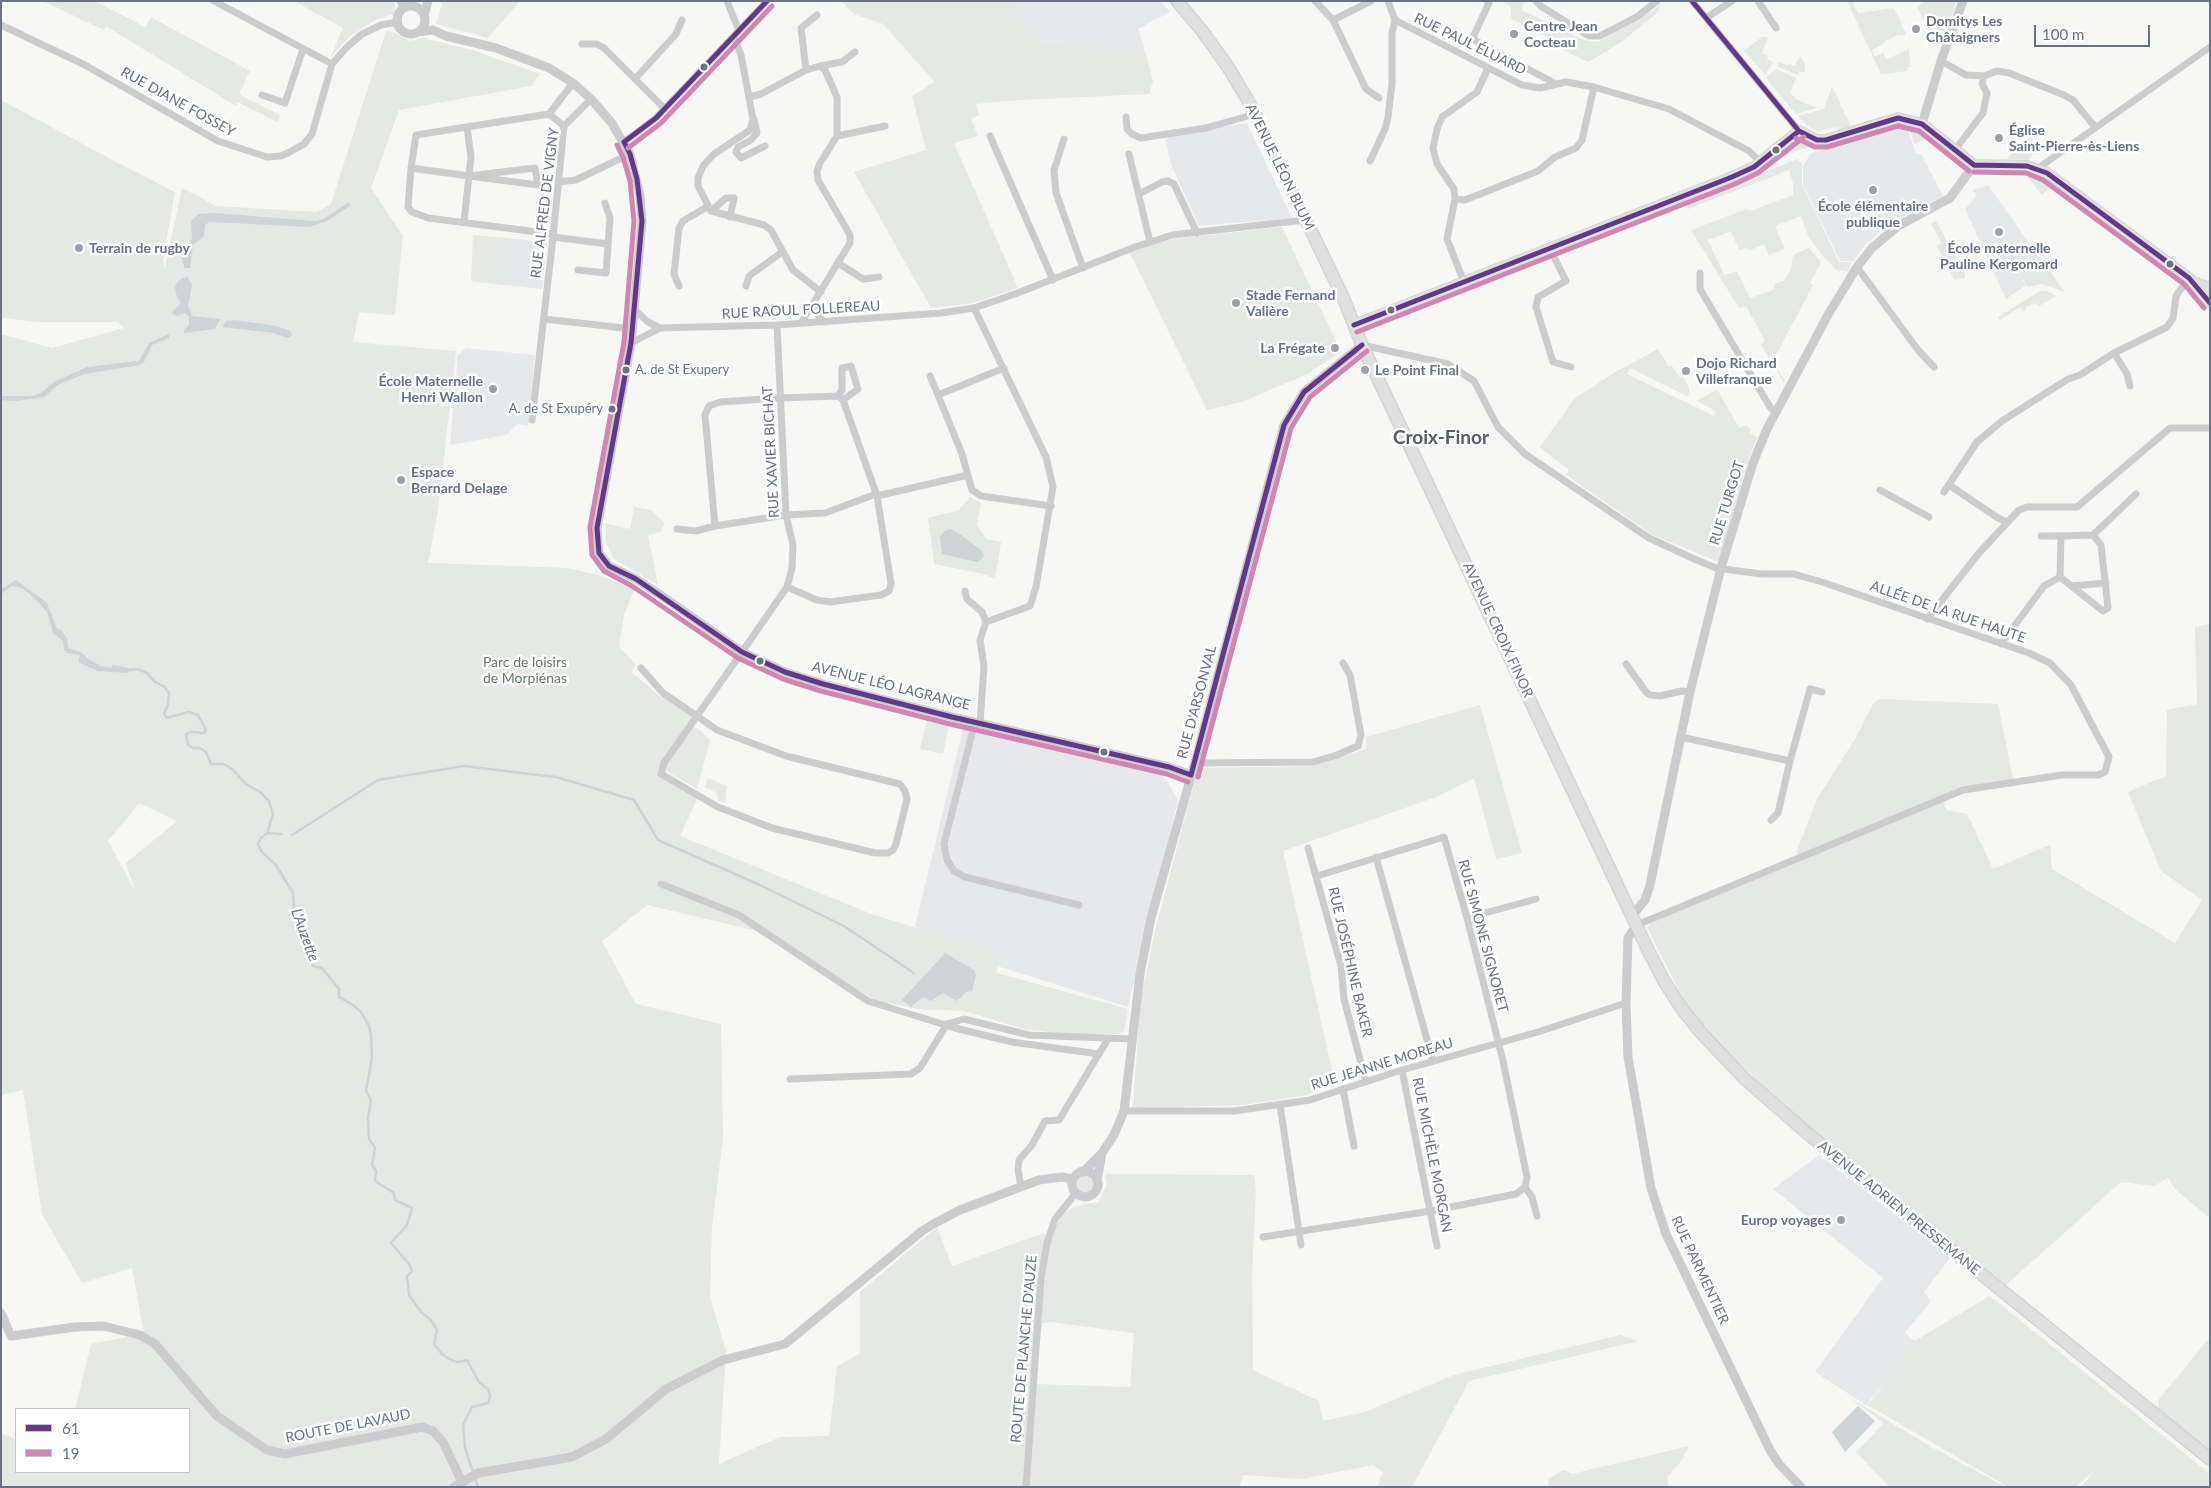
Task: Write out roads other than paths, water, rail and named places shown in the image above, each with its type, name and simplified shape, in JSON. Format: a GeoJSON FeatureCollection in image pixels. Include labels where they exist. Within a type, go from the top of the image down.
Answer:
{"type":"FeatureCollection","features":[{"type":"Feature","properties":{"kind":"main road","name":"AVENUE LÉON BLUM"},"geometry":{"type":"LineString","coordinates":[[1177,1],[1203,32],[1228,67],[1255,114],[1343,297],[1362,345]]}},
{"type":"Feature","properties":{"kind":"main road"},"geometry":{"type":"LineString","coordinates":[[1354,325],[1754,167],[1800,131],[1817,140],[1826,140],[1898,118],[1922,124],[1974,165],[2027,166],[2037,169],[2059,182],[2192,280],[2210,288]]}},
{"type":"Feature","properties":{"kind":"main road"},"geometry":{"type":"LineString","coordinates":[[2192,280],[2210,302]]}},
{"type":"Feature","properties":{"kind":"main road","name":"AVENUE CROIX FINOR"},"geometry":{"type":"LineString","coordinates":[[1362,345],[1636,923]]}},
{"type":"Feature","properties":{"kind":"main road","name":"AVENUE ADRIEN PRESSEMANE"},"geometry":{"type":"LineString","coordinates":[[1636,923],[1664,981],[1682,1009],[1702,1035],[1745,1079],[1807,1133],[2210,1459]]}},
{"type":"Feature","properties":{"kind":"street"},"geometry":{"type":"LineString","coordinates":[[214,1],[332,64]]}},
{"type":"Feature","properties":{"kind":"street"},"geometry":{"type":"LineString","coordinates":[[418,32],[423,26],[428,1]]}},
{"type":"Feature","properties":{"kind":"street"},"geometry":{"type":"LineString","coordinates":[[727,1],[741,55],[756,133],[751,140],[738,147],[736,152],[741,158],[765,146]]}},
{"type":"Feature","properties":{"kind":"street"},"geometry":{"type":"LineString","coordinates":[[624,142],[665,109],[767,1]]}},
{"type":"Feature","properties":{"kind":"street"},"geometry":{"type":"LineString","coordinates":[[1315,1],[1333,20],[1366,89],[1379,98]]}},
{"type":"Feature","properties":{"kind":"street"},"geometry":{"type":"LineString","coordinates":[[1333,20],[1371,1]]}},
{"type":"Feature","properties":{"kind":"street","name":"RUE PAUL ÉLUARD"},"geometry":{"type":"LineString","coordinates":[[1388,1],[1395,20],[1522,85],[1540,88],[1566,82],[1594,87],[1669,109],[1748,151],[1761,162]]}},
{"type":"Feature","properties":{"kind":"street"},"geometry":{"type":"LineString","coordinates":[[1487,1],[1489,2],[1473,37],[1476,41],[1556,84]]}},
{"type":"Feature","properties":{"kind":"street"},"geometry":{"type":"LineString","coordinates":[[1536,1],[1589,36],[1600,36],[1638,16],[1657,1]]}},
{"type":"Feature","properties":{"kind":"street"},"geometry":{"type":"LineString","coordinates":[[1692,1],[1800,131]]}},
{"type":"Feature","properties":{"kind":"street"},"geometry":{"type":"LineString","coordinates":[[1706,18],[1732,1]]}},
{"type":"Feature","properties":{"kind":"street"},"geometry":{"type":"LineString","coordinates":[[1758,1],[1776,28]]}},
{"type":"Feature","properties":{"kind":"street"},"geometry":{"type":"LineString","coordinates":[[1922,124],[1941,61],[1963,1]]}},
{"type":"Feature","properties":{"kind":"street"},"geometry":{"type":"LineString","coordinates":[[433,30],[420,9],[409,4],[398,16],[398,22],[404,31],[411,33],[433,30],[523,57],[549,68],[573,83],[591,99],[611,122],[624,142],[630,154],[640,196],[642,221],[631,344]]}},
{"type":"Feature","properties":{"kind":"street"},"geometry":{"type":"LineString","coordinates":[[806,70],[801,28],[817,15]]}},
{"type":"Feature","properties":{"kind":"street"},"geometry":{"type":"LineString","coordinates":[[635,79],[676,34],[682,20]]}},
{"type":"Feature","properties":{"kind":"street"},"geometry":{"type":"LineString","coordinates":[[1370,162],[1385,129],[1388,117],[1392,84],[1392,33],[1395,20]]}},
{"type":"Feature","properties":{"kind":"street","name":"RUE DIANE FOSSEY"},"geometry":{"type":"LineString","coordinates":[[1,25],[85,65],[218,141],[267,157],[281,156],[290,152],[304,144],[312,134],[332,64],[362,34],[381,25],[398,22]]}},
{"type":"Feature","properties":{"kind":"street"},"geometry":{"type":"LineString","coordinates":[[582,44],[597,44],[665,109]]}},
{"type":"Feature","properties":{"kind":"street"},"geometry":{"type":"LineString","coordinates":[[2037,169],[2210,47]]}},
{"type":"Feature","properties":{"kind":"street"},"geometry":{"type":"LineString","coordinates":[[262,95],[286,103],[303,49]]}},
{"type":"Feature","properties":{"kind":"street"},"geometry":{"type":"LineString","coordinates":[[750,96],[761,94],[806,70],[842,62],[855,52]]}},
{"type":"Feature","properties":{"kind":"street"},"geometry":{"type":"LineString","coordinates":[[1941,61],[1966,74],[1984,76],[1997,71],[2009,73],[2064,95],[2074,100],[2095,127]]}},
{"type":"Feature","properties":{"kind":"street"},"geometry":{"type":"LineString","coordinates":[[801,323],[850,243],[850,235],[818,180],[820,163],[837,136],[837,96],[825,70],[820,66]]}},
{"type":"Feature","properties":{"kind":"street"},"geometry":{"type":"LineString","coordinates":[[1464,282],[1447,238],[1455,199],[1454,189],[1436,164],[1433,148],[1442,117],[1477,92],[1488,68]]}},
{"type":"Feature","properties":{"kind":"street"},"geometry":{"type":"LineString","coordinates":[[1954,151],[1983,113],[1987,93],[1982,84],[1984,76]]}},
{"type":"Feature","properties":{"kind":"street"},"geometry":{"type":"LineString","coordinates":[[573,83],[549,114],[416,135],[408,207],[412,212],[428,218],[608,244]]}},
{"type":"Feature","properties":{"kind":"street"},"geometry":{"type":"LineString","coordinates":[[1455,199],[1464,200],[1538,171],[1555,157],[1576,148],[1582,140],[1594,87]]}},
{"type":"Feature","properties":{"kind":"street","name":"RUE ALFRED DE VIGNY"},"geometry":{"type":"LineString","coordinates":[[532,420],[564,126],[591,99]]}},
{"type":"Feature","properties":{"kind":"street"},"geometry":{"type":"LineString","coordinates":[[549,114],[564,126]]}},
{"type":"Feature","properties":{"kind":"street"},"geometry":{"type":"LineString","coordinates":[[1126,117],[1127,129],[1132,134],[1141,138],[1206,128],[1255,114]]}},
{"type":"Feature","properties":{"kind":"street"},"geometry":{"type":"LineString","coordinates":[[754,119],[750,130],[714,154],[703,166],[698,178],[698,186],[709,209],[730,217],[764,225],[770,230],[793,270],[821,292]]}},
{"type":"Feature","properties":{"kind":"street"},"geometry":{"type":"LineString","coordinates":[[837,136],[885,126]]}},
{"type":"Feature","properties":{"kind":"street"},"geometry":{"type":"LineString","coordinates":[[464,222],[471,157],[467,127]]}},
{"type":"Feature","properties":{"kind":"street"},"geometry":{"type":"LineString","coordinates":[[990,136],[1053,280]]}},
{"type":"Feature","properties":{"kind":"street"},"geometry":{"type":"LineString","coordinates":[[1064,139],[1054,170],[1056,193],[1083,268]]}},
{"type":"Feature","properties":{"kind":"street"},"geometry":{"type":"LineString","coordinates":[[558,182],[576,180],[630,154]]}},
{"type":"Feature","properties":{"kind":"street"},"geometry":{"type":"LineString","coordinates":[[1129,154],[1150,242]]}},
{"type":"Feature","properties":{"kind":"street","name":"RUE TURGOT"},"geometry":{"type":"LineString","coordinates":[[1636,923],[1650,884],[1690,692],[1721,568],[1753,463],[1767,429],[1829,313],[1857,267],[1872,248],[1898,226],[1950,198],[1974,165]]}},
{"type":"Feature","properties":{"kind":"street"},"geometry":{"type":"LineString","coordinates":[[411,168],[469,176],[528,184],[538,185],[535,168],[469,176]]}},
{"type":"Feature","properties":{"kind":"street"},"geometry":{"type":"LineString","coordinates":[[1139,194],[1162,182],[1168,181],[1174,184],[1197,233]]}},
{"type":"Feature","properties":{"kind":"street"},"geometry":{"type":"LineString","coordinates":[[679,286],[674,274],[679,228],[683,222],[726,198],[734,198],[730,217]]}},
{"type":"Feature","properties":{"kind":"street"},"geometry":{"type":"LineString","coordinates":[[578,270],[606,273],[610,218],[605,203]]}},
{"type":"Feature","properties":{"kind":"street","name":"RUE RAOUL FOLLEREAU"},"geometry":{"type":"LineString","coordinates":[[660,328],[777,325],[941,313],[974,308],[1053,280],[1135,247],[1172,235],[1305,220]]}},
{"type":"Feature","properties":{"kind":"street"},"geometry":{"type":"LineString","coordinates":[[1549,247],[1566,281],[1538,297],[1536,307],[1553,362],[1571,367]]}},
{"type":"Feature","properties":{"kind":"street"},"geometry":{"type":"LineString","coordinates":[[746,286],[749,276],[782,252]]}},
{"type":"Feature","properties":{"kind":"street"},"geometry":{"type":"LineString","coordinates":[[838,263],[863,279],[879,277]]}},
{"type":"Feature","properties":{"kind":"street"},"geometry":{"type":"LineString","coordinates":[[1857,267],[1918,350],[1934,367]]}},
{"type":"Feature","properties":{"kind":"street"},"geometry":{"type":"LineString","coordinates":[[1700,273],[1700,289],[1770,407],[1776,412]]}},
{"type":"Feature","properties":{"kind":"street"},"geometry":{"type":"LineString","coordinates":[[1944,492],[1977,442],[2002,421],[2068,379],[2080,375],[2114,354],[2167,326],[2173,318],[2176,296],[2192,280]]}},
{"type":"Feature","properties":{"kind":"street"},"geometry":{"type":"LineString","coordinates":[[814,302],[815,312],[824,322]]}},
{"type":"Feature","properties":{"kind":"street"},"geometry":{"type":"LineString","coordinates":[[974,308],[1046,457],[1053,486],[1036,587],[1030,606],[986,622]]}},
{"type":"Feature","properties":{"kind":"street"},"geometry":{"type":"LineString","coordinates":[[635,310],[648,322],[660,328]]}},
{"type":"Feature","properties":{"kind":"street"},"geometry":{"type":"LineString","coordinates":[[544,319],[633,329]]}},
{"type":"Feature","properties":{"kind":"street","name":"RUE XAVIER BICHAT"},"geometry":{"type":"LineString","coordinates":[[697,716],[717,730],[756,746],[786,756],[900,784],[905,791],[907,799],[893,850],[888,853],[875,853],[772,828],[718,807],[661,774],[664,763],[787,587],[792,568],[793,545],[786,515],[777,325]]}},
{"type":"Feature","properties":{"kind":"street"},"geometry":{"type":"LineString","coordinates":[[631,344],[660,328]]}},
{"type":"Feature","properties":{"kind":"street","name":"AVENUE LÉO LAGRANGE"},"geometry":{"type":"LineString","coordinates":[[631,344],[597,528],[599,553],[609,566],[636,579],[742,652],[785,672],[822,684],[1169,767],[1191,775]]}},
{"type":"Feature","properties":{"kind":"street","name":"ALLÉE DE LA RUE HAUTE"},"geometry":{"type":"LineString","coordinates":[[1362,345],[1448,364],[1474,381],[1498,427],[1525,454],[1649,538],[1692,558],[1721,568],[1761,574],[1794,574],[2043,660],[2061,674],[2071,685],[2108,757],[2105,772],[2098,774],[2062,775],[1963,790],[1636,923]]}},
{"type":"Feature","properties":{"kind":"street","name":"RUE D'ARSONVAL"},"geometry":{"type":"LineString","coordinates":[[1082,1172],[1102,1153],[1114,1135],[1124,1111],[1140,974],[1151,918],[1195,762],[1284,425],[1304,392],[1362,345]]}},
{"type":"Feature","properties":{"kind":"street"},"geometry":{"type":"LineString","coordinates":[[2114,354],[2127,374],[2130,386]]}},
{"type":"Feature","properties":{"kind":"street"},"geometry":{"type":"LineString","coordinates":[[938,395],[1004,368]]}},
{"type":"Feature","properties":{"kind":"street"},"geometry":{"type":"LineString","coordinates":[[930,376],[972,490],[981,496],[1051,506]]}},
{"type":"Feature","properties":{"kind":"street"},"geometry":{"type":"LineString","coordinates":[[715,526],[705,415],[710,406],[720,402],[780,398],[841,398],[877,495],[890,583],[889,591],[881,595],[830,602],[817,600],[787,587]]}},
{"type":"Feature","properties":{"kind":"street"},"geometry":{"type":"LineString","coordinates":[[2171,422],[2210,423]]}},
{"type":"Feature","properties":{"kind":"street"},"geometry":{"type":"LineString","coordinates":[[1927,619],[2019,510],[2027,507],[2077,508],[2163,432],[2177,426],[2210,428]]}},
{"type":"Feature","properties":{"kind":"street"},"geometry":{"type":"LineString","coordinates":[[677,529],[696,532],[715,526],[786,515],[825,513],[877,495],[968,475]]}},
{"type":"Feature","properties":{"kind":"street"},"geometry":{"type":"LineString","coordinates":[[1948,485],[2007,522]]}},
{"type":"Feature","properties":{"kind":"street"},"geometry":{"type":"LineString","coordinates":[[1880,490],[1929,517]]}},
{"type":"Feature","properties":{"kind":"street"},"geometry":{"type":"LineString","coordinates":[[2041,536],[2093,535],[2136,494]]}},
{"type":"Feature","properties":{"kind":"street"},"geometry":{"type":"LineString","coordinates":[[2060,577],[2104,611],[2108,608],[2101,545],[2093,535]]}},
{"type":"Feature","properties":{"kind":"street"},"geometry":{"type":"LineString","coordinates":[[2060,577],[2061,536]]}},
{"type":"Feature","properties":{"kind":"street"},"geometry":{"type":"LineString","coordinates":[[2001,644],[2044,586],[2060,577]]}},
{"type":"Feature","properties":{"kind":"street"},"geometry":{"type":"LineString","coordinates":[[2072,586],[2106,583]]}},
{"type":"Feature","properties":{"kind":"street"},"geometry":{"type":"LineString","coordinates":[[966,591],[968,599],[982,612],[986,622],[980,640],[984,666],[977,722],[944,844],[947,860],[954,871],[965,877],[1078,905]]}},
{"type":"Feature","properties":{"kind":"street"},"geometry":{"type":"LineString","coordinates":[[1195,762],[1313,762],[1358,746],[1361,735],[1350,675],[1343,663]]}},
{"type":"Feature","properties":{"kind":"street"},"geometry":{"type":"LineString","coordinates":[[1626,664],[1650,695],[1660,696],[1680,691],[1690,692]]}},
{"type":"Feature","properties":{"kind":"street"},"geometry":{"type":"LineString","coordinates":[[642,668],[662,693],[697,716]]}},
{"type":"Feature","properties":{"kind":"street"},"geometry":{"type":"LineString","coordinates":[[1771,820],[1778,813],[1810,689],[1822,692]]}},
{"type":"Feature","properties":{"kind":"street"},"geometry":{"type":"LineString","coordinates":[[1681,738],[1790,761]]}},
{"type":"Feature","properties":{"kind":"street","name":"RUE SIMONE SIGNORET"},"geometry":{"type":"LineString","coordinates":[[1376,857],[1444,837],[1467,918],[1498,1042],[1527,1177],[1525,1187]]}},
{"type":"Feature","properties":{"kind":"street","name":"RUE JOSÉPHINE BAKER"},"geometry":{"type":"LineString","coordinates":[[1308,848],[1341,966],[1344,999],[1366,1082]]}},
{"type":"Feature","properties":{"kind":"street"},"geometry":{"type":"LineString","coordinates":[[1317,876],[1376,857],[1433,1061]]}},
{"type":"Feature","properties":{"kind":"street"},"geometry":{"type":"LineString","coordinates":[[661,884],[738,915],[868,1001],[1021,1044],[1099,1054]]}},
{"type":"Feature","properties":{"kind":"street"},"geometry":{"type":"LineString","coordinates":[[1467,918],[1536,899]]}},
{"type":"Feature","properties":{"kind":"street","name":"RUE PARMENTIER"},"geometry":{"type":"LineString","coordinates":[[1636,923],[1628,938],[1626,1003],[1630,1079],[1651,1188],[1666,1234],[1770,1450],[1779,1464],[1801,1487]]}},
{"type":"Feature","properties":{"kind":"street","name":"RUE JEANNE MOREAU"},"geometry":{"type":"LineString","coordinates":[[1124,1111],[1234,1111],[1310,1100],[1402,1070],[1538,1032],[1626,1003]]}},
{"type":"Feature","properties":{"kind":"street"},"geometry":{"type":"LineString","coordinates":[[790,1079],[911,1074],[920,1068],[947,1024],[964,1019],[1029,1035],[1133,1039]]}},
{"type":"Feature","properties":{"kind":"street"},"geometry":{"type":"LineString","coordinates":[[1021,1186],[1018,1170],[1019,1160],[1032,1145],[1045,1121],[1059,1120],[1108,1039]]}},
{"type":"Feature","properties":{"kind":"street","name":"RUE MICHÈLE MORGAN"},"geometry":{"type":"LineString","coordinates":[[1402,1070],[1438,1246]]}},
{"type":"Feature","properties":{"kind":"street"},"geometry":{"type":"LineString","coordinates":[[1343,1090],[1354,1146]]}},
{"type":"Feature","properties":{"kind":"street"},"geometry":{"type":"LineString","coordinates":[[1280,1105],[1301,1245]]}},
{"type":"Feature","properties":{"kind":"street","name":"RUE D'ARSONVAL"},"geometry":{"type":"LineString","coordinates":[[1097,1180],[1102,1153]]}},
{"type":"Feature","properties":{"kind":"street"},"geometry":{"type":"LineString","coordinates":[[461,1482],[478,1473],[572,1457],[606,1439],[666,1389],[723,1360],[785,1344],[935,1223],[960,1210],[1021,1186],[1054,1177],[1073,1179],[1082,1172],[1093,1174],[1097,1180],[1097,1188],[1090,1196],[1082,1197],[1076,1193],[1072,1186],[1073,1179]]}},
{"type":"Feature","properties":{"kind":"street"},"geometry":{"type":"LineString","coordinates":[[1263,1237],[1431,1211],[1516,1194],[1525,1187],[1532,1197],[1537,1216]]}},
{"type":"Feature","properties":{"kind":"street","name":"ROUTE DE PLANCHE D'AUZE"},"geometry":{"type":"LineString","coordinates":[[1026,1487],[1040,1288],[1047,1243],[1055,1218],[1076,1193]]}},
{"type":"Feature","properties":{"kind":"street","name":"ROUTE DE LAVAUD"},"geometry":{"type":"LineString","coordinates":[[1,1313],[11,1336],[75,1327],[104,1326],[140,1336],[155,1344],[218,1416],[267,1450],[285,1454],[422,1427],[432,1431],[443,1442],[461,1482]]}},
{"type":"Feature","properties":{"kind":"waterway","name":"L'Auzette"},"geometry":{"type":"LineString","coordinates":[[127,670],[138,669],[147,673],[155,682],[165,687],[169,693],[168,705],[164,713],[167,718],[189,712],[198,715],[206,730],[204,733],[191,732],[186,734],[188,745],[193,748],[200,748],[206,752],[211,764],[224,764],[232,769],[246,784],[260,792],[269,801],[273,814],[267,833],[260,839],[258,844],[261,851],[276,865],[293,893],[294,908],[313,966],[322,968],[339,989],[339,997],[361,1012],[369,1026],[372,1058],[366,1091],[371,1101],[368,1117],[369,1139],[375,1148],[372,1165],[376,1171],[375,1181],[394,1193],[395,1200],[412,1208],[407,1225],[391,1243],[409,1264],[412,1271],[407,1276],[409,1295],[421,1312],[431,1320],[437,1330],[434,1344],[442,1354],[451,1360],[458,1362],[467,1360],[479,1382],[488,1389],[490,1397],[488,1403],[472,1407],[463,1425],[465,1448],[478,1487]]}},
{"type":"Feature","properties":{"kind":"waterway"},"geometry":{"type":"LineString","coordinates":[[292,835],[378,780],[464,766],[556,777],[634,800],[658,840],[760,885],[844,926],[914,973]]}},
{"type":"Feature","properties":{"kind":"waterway"},"geometry":{"type":"LineString","coordinates":[[267,833],[281,834]]}},
{"type":"Feature","properties":{"kind":"place","name":"Domitys Les Châtaigners"},"geometry":{"type":"Point","coordinates":[1916,29]}},
{"type":"Feature","properties":{"kind":"place","name":"Centre Jean Cocteau"},"geometry":{"type":"Point","coordinates":[1514,34]}},
{"type":"Feature","properties":{"kind":"place","name":"Église Saint-Pierre-ès-Liens"},"geometry":{"type":"Point","coordinates":[1999,138]}},
{"type":"Feature","properties":{"kind":"place","name":"École élémentaire publique"},"geometry":{"type":"Point","coordinates":[1873,190]}},
{"type":"Feature","properties":{"kind":"place","name":"École maternelle Pauline Kergomard"},"geometry":{"type":"Point","coordinates":[1999,232]}},
{"type":"Feature","properties":{"kind":"place","name":"Terrain de rugby"},"geometry":{"type":"Point","coordinates":[79,248]}},
{"type":"Feature","properties":{"kind":"place","name":"Stade Fernand Valière"},"geometry":{"type":"Point","coordinates":[1236,303]}},
{"type":"Feature","properties":{"kind":"place","name":"La Frégate"},"geometry":{"type":"Point","coordinates":[1335,348]}},
{"type":"Feature","properties":{"kind":"place","name":"A. de St Exupery"},"geometry":{"type":"Point","coordinates":[626,370]}},
{"type":"Feature","properties":{"kind":"place","name":"Le Point Final"},"geometry":{"type":"Point","coordinates":[1365,370]}},
{"type":"Feature","properties":{"kind":"place","name":"Dojo Richard Villefranque"},"geometry":{"type":"Point","coordinates":[1686,371]}},
{"type":"Feature","properties":{"kind":"place","name":"École Maternelle Henri Wallon"},"geometry":{"type":"Point","coordinates":[493,389]}},
{"type":"Feature","properties":{"kind":"place","name":"A. de St Exupéry"},"geometry":{"type":"Point","coordinates":[612,409]}},
{"type":"Feature","properties":{"kind":"place","name":"Espace Bernard Delage"},"geometry":{"type":"Point","coordinates":[401,480]}},
{"type":"Feature","properties":{"kind":"place","name":"Europ voyages"},"geometry":{"type":"Point","coordinates":[1841,1220]}},
{"type":"Feature","properties":{"kind":"district","name":"Croix-Finor"},"geometry":{"type":"Point","coordinates":[1441,438]}},
{"type":"Feature","properties":{"kind":"park label","name":"Parc de loisirs de Morpiénas"},"geometry":{"type":"Point","coordinates":[525,670]}}]}
